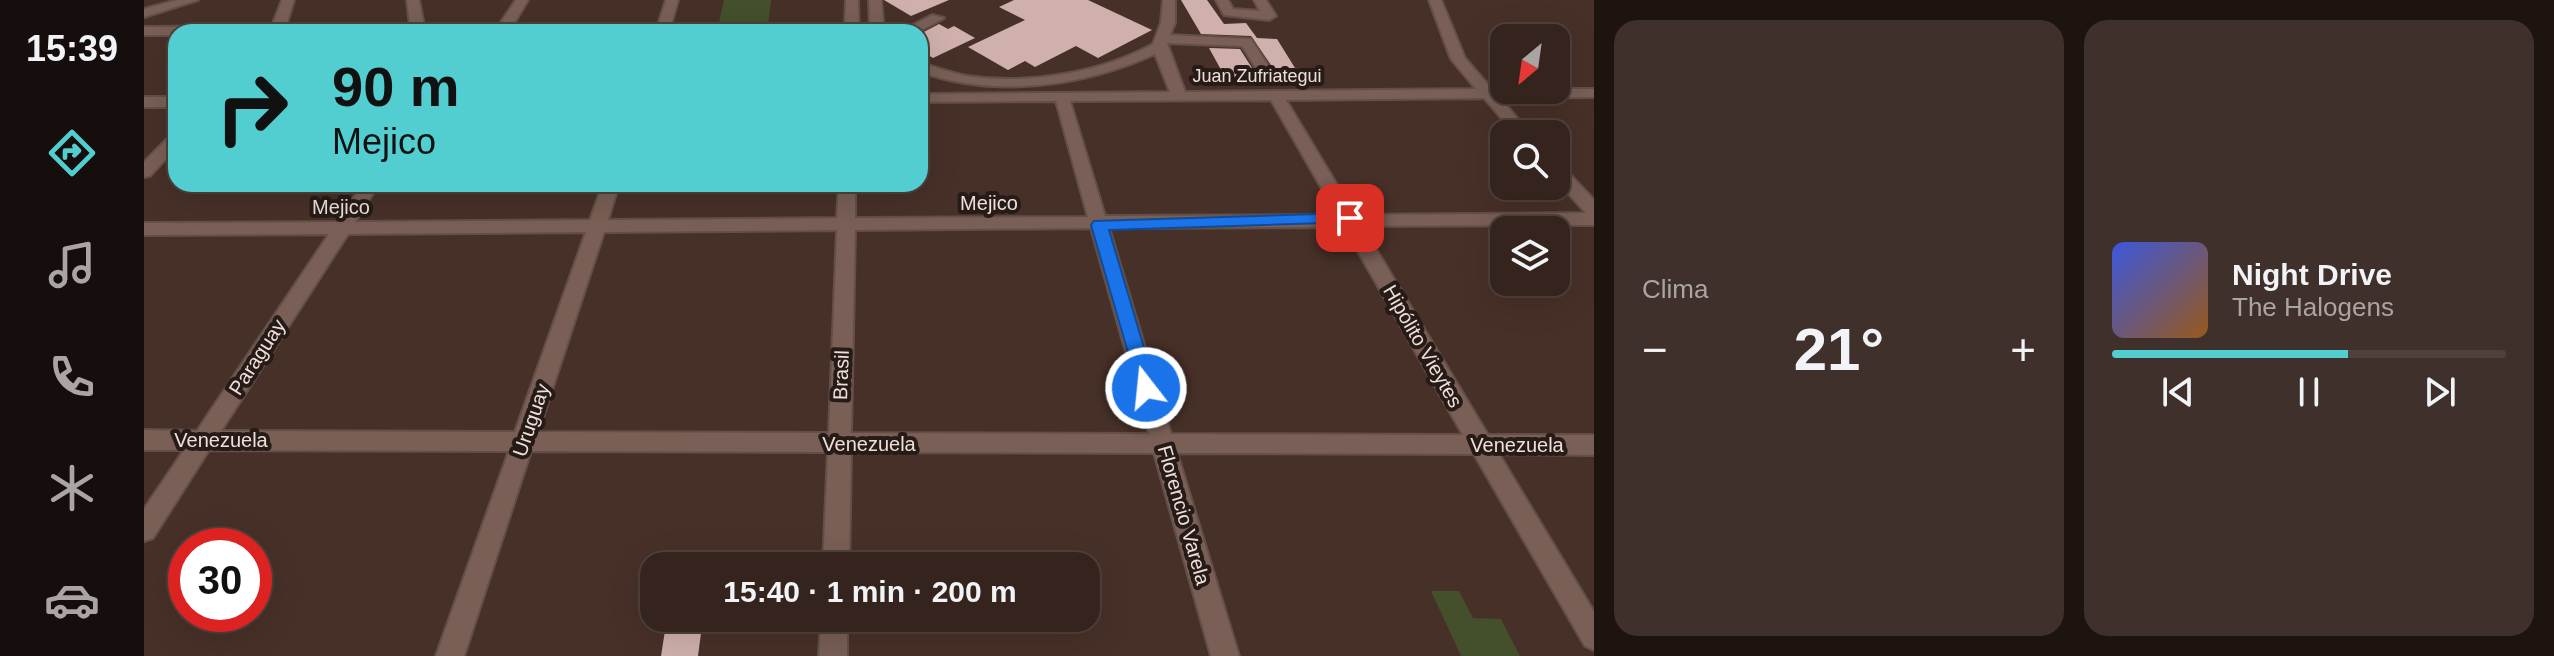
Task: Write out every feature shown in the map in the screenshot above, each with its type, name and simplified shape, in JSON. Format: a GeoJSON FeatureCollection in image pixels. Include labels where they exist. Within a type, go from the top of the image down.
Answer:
{"type":"FeatureCollection","features":[{"type":"Feature","properties":{"kind":"street"},"geometry":{"type":"LineString","coordinates":[[144,13],[192,0]]}},
{"type":"Feature","properties":{"kind":"street"},"geometry":{"type":"LineString","coordinates":[[280,24],[288,0]]}},
{"type":"Feature","properties":{"kind":"street"},"geometry":{"type":"LineString","coordinates":[[413,0],[416,24]]}},
{"type":"Feature","properties":{"kind":"street"},"geometry":{"type":"LineString","coordinates":[[507,24],[522,0]]}},
{"type":"Feature","properties":{"kind":"street"},"geometry":{"type":"LineString","coordinates":[[665,24],[672,0]]}},
{"type":"Feature","properties":{"kind":"street"},"geometry":{"type":"LineString","coordinates":[[852,0],[852,24]]}},
{"type":"Feature","properties":{"kind":"street"},"geometry":{"type":"LineString","coordinates":[[875,0],[876,24]]}},
{"type":"Feature","properties":{"kind":"street"},"geometry":{"type":"LineString","coordinates":[[1169,0],[1168,23],[1161,43],[1179,96]]}},
{"type":"Feature","properties":{"kind":"street"},"geometry":{"type":"LineString","coordinates":[[1222,0],[1229,12],[1269,16],[1260,0]]}},
{"type":"Feature","properties":{"kind":"street"},"geometry":{"type":"LineString","coordinates":[[1435,0],[1458,59],[1510,120]]}},
{"type":"Feature","properties":{"kind":"street"},"geometry":{"type":"LineString","coordinates":[[924,24],[937,18]]}},
{"type":"Feature","properties":{"kind":"street"},"geometry":{"type":"LineString","coordinates":[[144,31],[168,31]]}},
{"type":"Feature","properties":{"kind":"street","name":"Hipólito Vieytes"},"geometry":{"type":"LineString","coordinates":[[1161,43],[1246,42],[1594,637]]}},
{"type":"Feature","properties":{"kind":"street"},"geometry":{"type":"LineString","coordinates":[[928,69],[977,82],[1043,82],[1136,57],[1161,43]]}},
{"type":"Feature","properties":{"kind":"street","name":"Juan Zufriategui"},"geometry":{"type":"LineString","coordinates":[[928,98],[1179,96],[1274,89],[1594,93]]}},
{"type":"Feature","properties":{"kind":"street","name":"Florencio Varela"},"geometry":{"type":"LineString","coordinates":[[1062,98],[1225,656]]}},
{"type":"Feature","properties":{"kind":"street"},"geometry":{"type":"LineString","coordinates":[[144,102],[168,102]]}},
{"type":"Feature","properties":{"kind":"street"},"geometry":{"type":"LineString","coordinates":[[144,172],[168,147]]}},
{"type":"Feature","properties":{"kind":"street"},"geometry":{"type":"LineString","coordinates":[[1570,185],[1594,211]]}},
{"type":"Feature","properties":{"kind":"street","name":"Paraguay"},"geometry":{"type":"LineString","coordinates":[[144,530],[366,192]]}},
{"type":"Feature","properties":{"kind":"street","name":"Uruguay"},"geometry":{"type":"LineString","coordinates":[[450,656],[608,192]]}},
{"type":"Feature","properties":{"kind":"street","name":"Brasil"},"geometry":{"type":"LineString","coordinates":[[836,552],[847,192]]}},
{"type":"Feature","properties":{"kind":"street","name":"Mejico"},"geometry":{"type":"LineString","coordinates":[[144,229],[1099,225],[1350,218],[1594,219]]}},
{"type":"Feature","properties":{"kind":"street","name":"Venezuela"},"geometry":{"type":"LineString","coordinates":[[144,440],[1594,445]]}},
{"type":"Feature","properties":{"kind":"street"},"geometry":{"type":"LineString","coordinates":[[833,656],[834,632]]}},
{"type":"Feature","properties":{"kind":"green space"},"geometry":{"type":"Polygon","coordinates":[[[724,0],[771,0],[768,24],[719,24],[724,0]]]}},
{"type":"Feature","properties":{"kind":"green space"},"geometry":{"type":"Polygon","coordinates":[[[1431,591],[1459,591],[1473,618],[1501,619],[1520,656],[1461,656],[1431,591]]]}},
{"type":"Feature","properties":{"kind":"building"},"geometry":{"type":"Polygon","coordinates":[[[884,0],[949,0],[911,16],[884,0]]]}},
{"type":"Feature","properties":{"kind":"building"},"geometry":{"type":"Polygon","coordinates":[[[1014,0],[1088,0],[1152,30],[1098,58],[1076,46],[1035,67],[1025,61],[1008,70],[968,47],[1025,20],[999,7],[1014,0]]]}},
{"type":"Feature","properties":{"kind":"building"},"geometry":{"type":"Polygon","coordinates":[[[1181,0],[1207,0],[1224,24],[1246,23],[1257,38],[1277,39],[1295,68],[1273,68],[1251,36],[1201,34],[1181,0]]]}},
{"type":"Feature","properties":{"kind":"building"},"geometry":{"type":"Polygon","coordinates":[[[939,24],[948,29],[954,26],[975,38],[933,58],[928,55],[928,30],[939,24]]]}},
{"type":"Feature","properties":{"kind":"building"},"geometry":{"type":"Polygon","coordinates":[[[1209,48],[1240,49],[1252,68],[1247,67],[1253,77],[1225,77],[1209,48]]]}},
{"type":"Feature","properties":{"kind":"building"},"geometry":{"type":"Polygon","coordinates":[[[665,632],[701,632],[698,656],[661,656],[665,632]]]}},
{"type":"Feature","properties":{"kind":"route"},"geometry":{"type":"LineString","coordinates":[[1146,388],[1099,225],[1350,218]]}}]}
